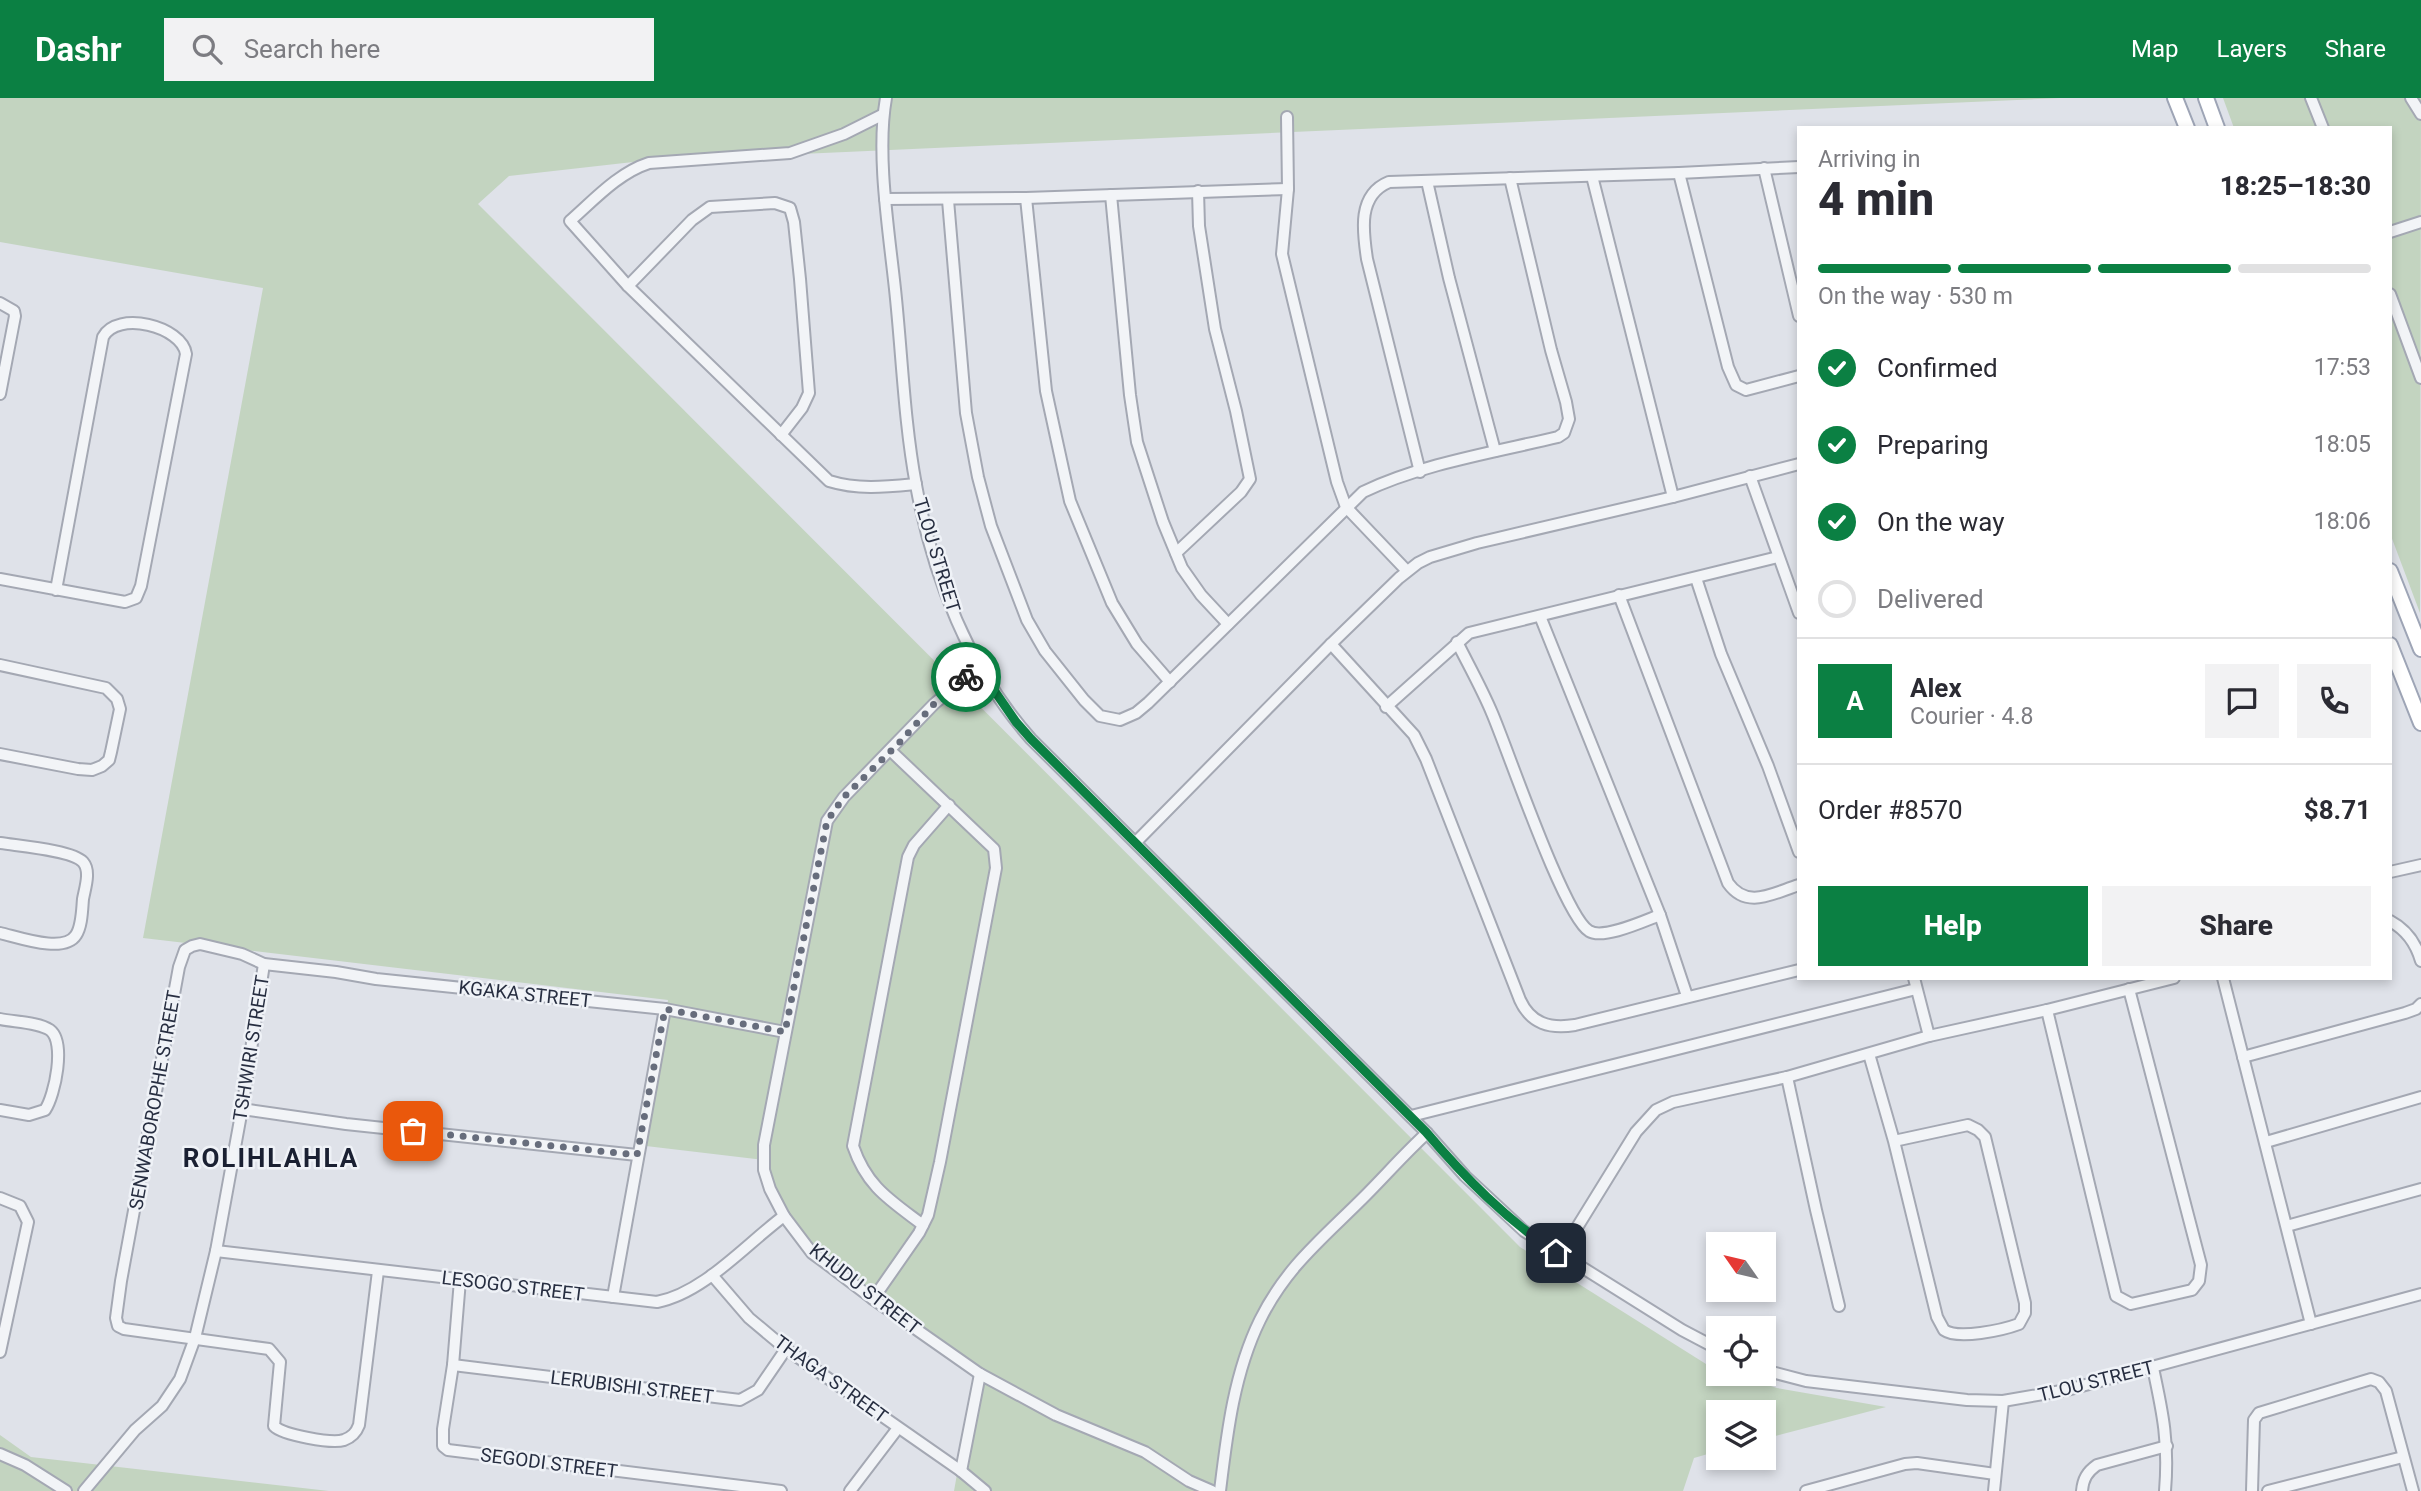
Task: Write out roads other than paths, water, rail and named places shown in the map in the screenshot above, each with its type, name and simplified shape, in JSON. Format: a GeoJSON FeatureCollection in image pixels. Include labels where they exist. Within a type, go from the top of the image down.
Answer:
{"type":"FeatureCollection","features":[{"type":"Feature","properties":{"kind":"main road"},"geometry":{"type":"LineString","coordinates":[[2175,98],[2186,126]]}},
{"type":"Feature","properties":{"kind":"main road"},"geometry":{"type":"LineString","coordinates":[[2206,98],[2216,126]]}},
{"type":"Feature","properties":{"kind":"main road"},"geometry":{"type":"LineString","coordinates":[[2392,576],[2421,649]]}},
{"type":"Feature","properties":{"kind":"main road"},"geometry":{"type":"LineString","coordinates":[[2392,650],[2421,723]]}},
{"type":"Feature","properties":{"kind":"street","name":"TLOU STREET"},"geometry":{"type":"LineString","coordinates":[[886,98],[883,115],[885,199],[916,484],[937,566],[956,619],[978,667],[1031,739],[1411,1116],[1465,1176],[1506,1216],[1560,1255],[1706,1343]]}},
{"type":"Feature","properties":{"kind":"street"},"geometry":{"type":"LineString","coordinates":[[2311,98],[2322,126]]}},
{"type":"Feature","properties":{"kind":"street"},"geometry":{"type":"LineString","coordinates":[[2411,98],[2421,114]]}},
{"type":"Feature","properties":{"kind":"street"},"geometry":{"type":"LineString","coordinates":[[883,115],[844,134],[790,153],[649,163],[623,176],[570,220],[628,286],[829,481],[866,488],[916,484]]}},
{"type":"Feature","properties":{"kind":"street"},"geometry":{"type":"LineString","coordinates":[[1287,117],[1288,189],[1282,254],[1337,482],[1346,507],[1407,571]]}},
{"type":"Feature","properties":{"kind":"street"},"geometry":{"type":"LineString","coordinates":[[1420,472],[1367,259],[1364,215],[1370,197],[1378,186],[1389,182],[1797,167]]}},
{"type":"Feature","properties":{"kind":"street"},"geometry":{"type":"LineString","coordinates":[[1764,168],[1797,308]]}},
{"type":"Feature","properties":{"kind":"street"},"geometry":{"type":"LineString","coordinates":[[1679,173],[1728,368],[1734,382],[1746,390],[1797,377]]}},
{"type":"Feature","properties":{"kind":"street"},"geometry":{"type":"LineString","coordinates":[[1592,176],[1673,497]]}},
{"type":"Feature","properties":{"kind":"street"},"geometry":{"type":"LineString","coordinates":[[948,200],[966,413],[978,477],[991,526],[1030,627],[1045,651],[1084,700],[1105,718],[1120,720],[1136,713],[1170,682],[1363,492],[1385,482],[1562,435],[1569,419],[1510,178]]}},
{"type":"Feature","properties":{"kind":"street"},"geometry":{"type":"LineString","coordinates":[[1427,181],[1449,278],[1495,451]]}},
{"type":"Feature","properties":{"kind":"street"},"geometry":{"type":"LineString","coordinates":[[885,199],[948,200],[1288,189]]}},
{"type":"Feature","properties":{"kind":"street"},"geometry":{"type":"LineString","coordinates":[[1175,553],[1241,492],[1250,476],[1237,411],[1215,328],[1199,226],[1198,191]]}},
{"type":"Feature","properties":{"kind":"street"},"geometry":{"type":"LineString","coordinates":[[1111,195],[1133,423],[1175,553],[1191,582],[1228,624]]}},
{"type":"Feature","properties":{"kind":"street"},"geometry":{"type":"LineString","coordinates":[[1026,198],[1046,391],[1069,500],[1112,603],[1137,644],[1170,682]]}},
{"type":"Feature","properties":{"kind":"street"},"geometry":{"type":"LineString","coordinates":[[628,286],[692,219],[710,207],[775,203],[790,208],[799,268],[809,393],[802,408],[781,435]]}},
{"type":"Feature","properties":{"kind":"street"},"geometry":{"type":"LineString","coordinates":[[2392,231],[2421,222]]}},
{"type":"Feature","properties":{"kind":"street"},"geometry":{"type":"LineString","coordinates":[[2392,299],[2421,377]]}},
{"type":"Feature","properties":{"kind":"street"},"geometry":{"type":"LineString","coordinates":[[0,303],[14,311],[15,316],[0,392]]}},
{"type":"Feature","properties":{"kind":"street"},"geometry":{"type":"LineString","coordinates":[[0,579],[56,590],[125,602],[136,598],[144,573],[186,354],[184,345],[175,335],[124,322],[104,334],[56,590]]}},
{"type":"Feature","properties":{"kind":"street"},"geometry":{"type":"LineString","coordinates":[[1136,842],[1331,644],[1407,571],[1430,558],[1477,543],[1797,464]]}},
{"type":"Feature","properties":{"kind":"street"},"geometry":{"type":"LineString","coordinates":[[1750,476],[1797,608]]}},
{"type":"Feature","properties":{"kind":"street"},"geometry":{"type":"LineString","coordinates":[[1386,707],[1469,633],[1778,557]]}},
{"type":"Feature","properties":{"kind":"street"},"geometry":{"type":"LineString","coordinates":[[1696,578],[1721,654],[1768,766],[1797,846]]}},
{"type":"Feature","properties":{"kind":"street"},"geometry":{"type":"LineString","coordinates":[[1619,595],[1728,883],[1735,893],[1754,899],[1797,886]]}},
{"type":"Feature","properties":{"kind":"street"},"geometry":{"type":"LineString","coordinates":[[1540,616],[1660,915],[1687,996]]}},
{"type":"Feature","properties":{"kind":"street"},"geometry":{"type":"LineString","coordinates":[[1457,642],[1492,713],[1552,866],[1577,920],[1588,931],[1599,934],[1660,915]]}},
{"type":"Feature","properties":{"kind":"street"},"geometry":{"type":"LineString","coordinates":[[1331,644],[1414,735],[1426,759],[1525,1012],[1547,1026],[1559,1027],[1797,970]]}},
{"type":"Feature","properties":{"kind":"street"},"geometry":{"type":"LineString","coordinates":[[0,665],[106,688],[117,699],[120,709],[109,760],[95,769],[78,769],[0,754]]}},
{"type":"Feature","properties":{"kind":"street","name":"KHUDU STREET"},"geometry":{"type":"LineString","coordinates":[[978,667],[934,704],[844,797],[827,821],[764,1144],[763,1163],[769,1189],[784,1216],[813,1253],[980,1374],[1056,1415],[1144,1452],[1189,1482],[1212,1491]]}},
{"type":"Feature","properties":{"kind":"street"},"geometry":{"type":"LineString","coordinates":[[873,1299],[928,1215],[996,868],[993,849],[891,751]]}},
{"type":"Feature","properties":{"kind":"street"},"geometry":{"type":"LineString","coordinates":[[923,1225],[880,1194],[859,1163],[853,1146],[908,857],[914,845],[949,805]]}},
{"type":"Feature","properties":{"kind":"street"},"geometry":{"type":"LineString","coordinates":[[0,843],[72,856],[83,862],[87,871],[79,926],[76,936],[68,943],[58,945],[0,933]]}},
{"type":"Feature","properties":{"kind":"street"},"geometry":{"type":"LineString","coordinates":[[2392,872],[2421,865]]}},
{"type":"Feature","properties":{"kind":"street"},"geometry":{"type":"LineString","coordinates":[[2392,922],[2408,934],[2421,961]]}},
{"type":"Feature","properties":{"kind":"street","name":"SENWABOROPHE STREET"},"geometry":{"type":"LineString","coordinates":[[195,1338],[124,1329],[118,1325],[116,1318],[121,1280],[183,953],[200,944],[242,954],[264,964]]}},
{"type":"Feature","properties":{"kind":"street","name":"KGAKA STREET"},"geometry":{"type":"LineString","coordinates":[[264,964],[376,979],[665,1009],[785,1032]]}},
{"type":"Feature","properties":{"kind":"street","name":"TSHWIRI STREET"},"geometry":{"type":"LineString","coordinates":[[84,1491],[135,1430],[162,1406],[180,1379],[195,1338],[216,1251],[242,1109],[264,964]]}},
{"type":"Feature","properties":{"kind":"street"},"geometry":{"type":"LineString","coordinates":[[1560,1255],[1636,1132],[1656,1110],[1673,1102],[1787,1077],[1929,1036],[2166,980]]}},
{"type":"Feature","properties":{"kind":"street"},"geometry":{"type":"LineString","coordinates":[[2224,980],[2311,1324]]}},
{"type":"Feature","properties":{"kind":"street"},"geometry":{"type":"LineString","coordinates":[[1411,1116],[1917,981],[1929,1036]]}},
{"type":"Feature","properties":{"kind":"street"},"geometry":{"type":"LineString","coordinates":[[2046,1010],[2116,1296],[2131,1304],[2192,1290],[2199,1281],[2202,1265],[2129,989]]}},
{"type":"Feature","properties":{"kind":"street"},"geometry":{"type":"LineString","coordinates":[[2243,1057],[2405,1013],[2421,1004]]}},
{"type":"Feature","properties":{"kind":"street"},"geometry":{"type":"LineString","coordinates":[[613,1297],[665,1009]]}},
{"type":"Feature","properties":{"kind":"street"},"geometry":{"type":"LineString","coordinates":[[0,1020],[47,1028],[57,1040],[58,1049],[52,1094],[45,1110],[29,1115],[0,1110]]}},
{"type":"Feature","properties":{"kind":"street"},"geometry":{"type":"LineString","coordinates":[[1869,1054],[1894,1141],[1937,1317],[1944,1330],[1956,1335],[2019,1324],[2025,1313],[2025,1303],[1985,1137],[1968,1125],[1894,1141]]}},
{"type":"Feature","properties":{"kind":"street"},"geometry":{"type":"LineString","coordinates":[[1787,1077],[1839,1306]]}},
{"type":"Feature","properties":{"kind":"street"},"geometry":{"type":"LineString","coordinates":[[2266,1142],[2421,1097]]}},
{"type":"Feature","properties":{"kind":"street"},"geometry":{"type":"LineString","coordinates":[[242,1109],[346,1124],[637,1155]]}},
{"type":"Feature","properties":{"kind":"street"},"geometry":{"type":"LineString","coordinates":[[1220,1491],[1239,1379],[1268,1304],[1296,1263],[1427,1133]]}},
{"type":"Feature","properties":{"kind":"street"},"geometry":{"type":"LineString","coordinates":[[2287,1226],[2421,1189]]}},
{"type":"Feature","properties":{"kind":"street"},"geometry":{"type":"LineString","coordinates":[[0,1198],[20,1206],[28,1222],[0,1352]]}},
{"type":"Feature","properties":{"kind":"street","name":"LESOGO STREET"},"geometry":{"type":"LineString","coordinates":[[216,1251],[657,1302],[669,1300],[712,1275],[784,1216]]}},
{"type":"Feature","properties":{"kind":"street"},"geometry":{"type":"LineString","coordinates":[[195,1338],[265,1347],[273,1352],[280,1365],[274,1426],[284,1433],[338,1441],[354,1434],[358,1428],[378,1271]]}},
{"type":"Feature","properties":{"kind":"street","name":"THAGA STREET"},"geometry":{"type":"LineString","coordinates":[[712,1275],[749,1318],[786,1349],[961,1471],[985,1491]]}},
{"type":"Feature","properties":{"kind":"street"},"geometry":{"type":"LineString","coordinates":[[453,1364],[460,1280]]}},
{"type":"Feature","properties":{"kind":"street"},"geometry":{"type":"LineString","coordinates":[[0,1287],[14,1290]]}},
{"type":"Feature","properties":{"kind":"street","name":"TLOU STREET"},"geometry":{"type":"LineString","coordinates":[[1776,1373],[1806,1381],[1872,1390],[1967,1401],[2003,1401],[2067,1390],[2421,1294]]}},
{"type":"Feature","properties":{"kind":"street","name":"LERUBISHI STREET"},"geometry":{"type":"LineString","coordinates":[[453,1364],[740,1400],[758,1390],[786,1349]]}},
{"type":"Feature","properties":{"kind":"street","name":"SEGODI STREET"},"geometry":{"type":"LineString","coordinates":[[453,1364],[443,1429],[443,1446],[450,1452],[781,1491]]}},
{"type":"Feature","properties":{"kind":"street"},"geometry":{"type":"LineString","coordinates":[[2153,1367],[2165,1424],[2165,1491]]}},
{"type":"Feature","properties":{"kind":"street"},"geometry":{"type":"LineString","coordinates":[[961,1471],[980,1374]]}},
{"type":"Feature","properties":{"kind":"street"},"geometry":{"type":"LineString","coordinates":[[2252,1491],[2254,1420],[2259,1413],[2358,1381],[2371,1380],[2379,1382],[2386,1391],[2413,1491]]}},
{"type":"Feature","properties":{"kind":"street"},"geometry":{"type":"LineString","coordinates":[[1994,1491],[2003,1401]]}},
{"type":"Feature","properties":{"kind":"street"},"geometry":{"type":"LineString","coordinates":[[850,1491],[898,1428]]}},
{"type":"Feature","properties":{"kind":"street"},"geometry":{"type":"LineString","coordinates":[[2082,1491],[2083,1481],[2097,1465],[2167,1446]]}},
{"type":"Feature","properties":{"kind":"street"},"geometry":{"type":"LineString","coordinates":[[0,1454],[24,1465],[66,1491]]}},
{"type":"Feature","properties":{"kind":"street"},"geometry":{"type":"LineString","coordinates":[[2268,1491],[2403,1457]]}},
{"type":"Feature","properties":{"kind":"street"},"geometry":{"type":"LineString","coordinates":[[1806,1491],[1905,1464],[1917,1463],[1995,1474]]}},
{"type":"Feature","properties":{"kind":"district","name":"ROLIHLAHLA"},"geometry":{"type":"Point","coordinates":[271,1158]}}]}
